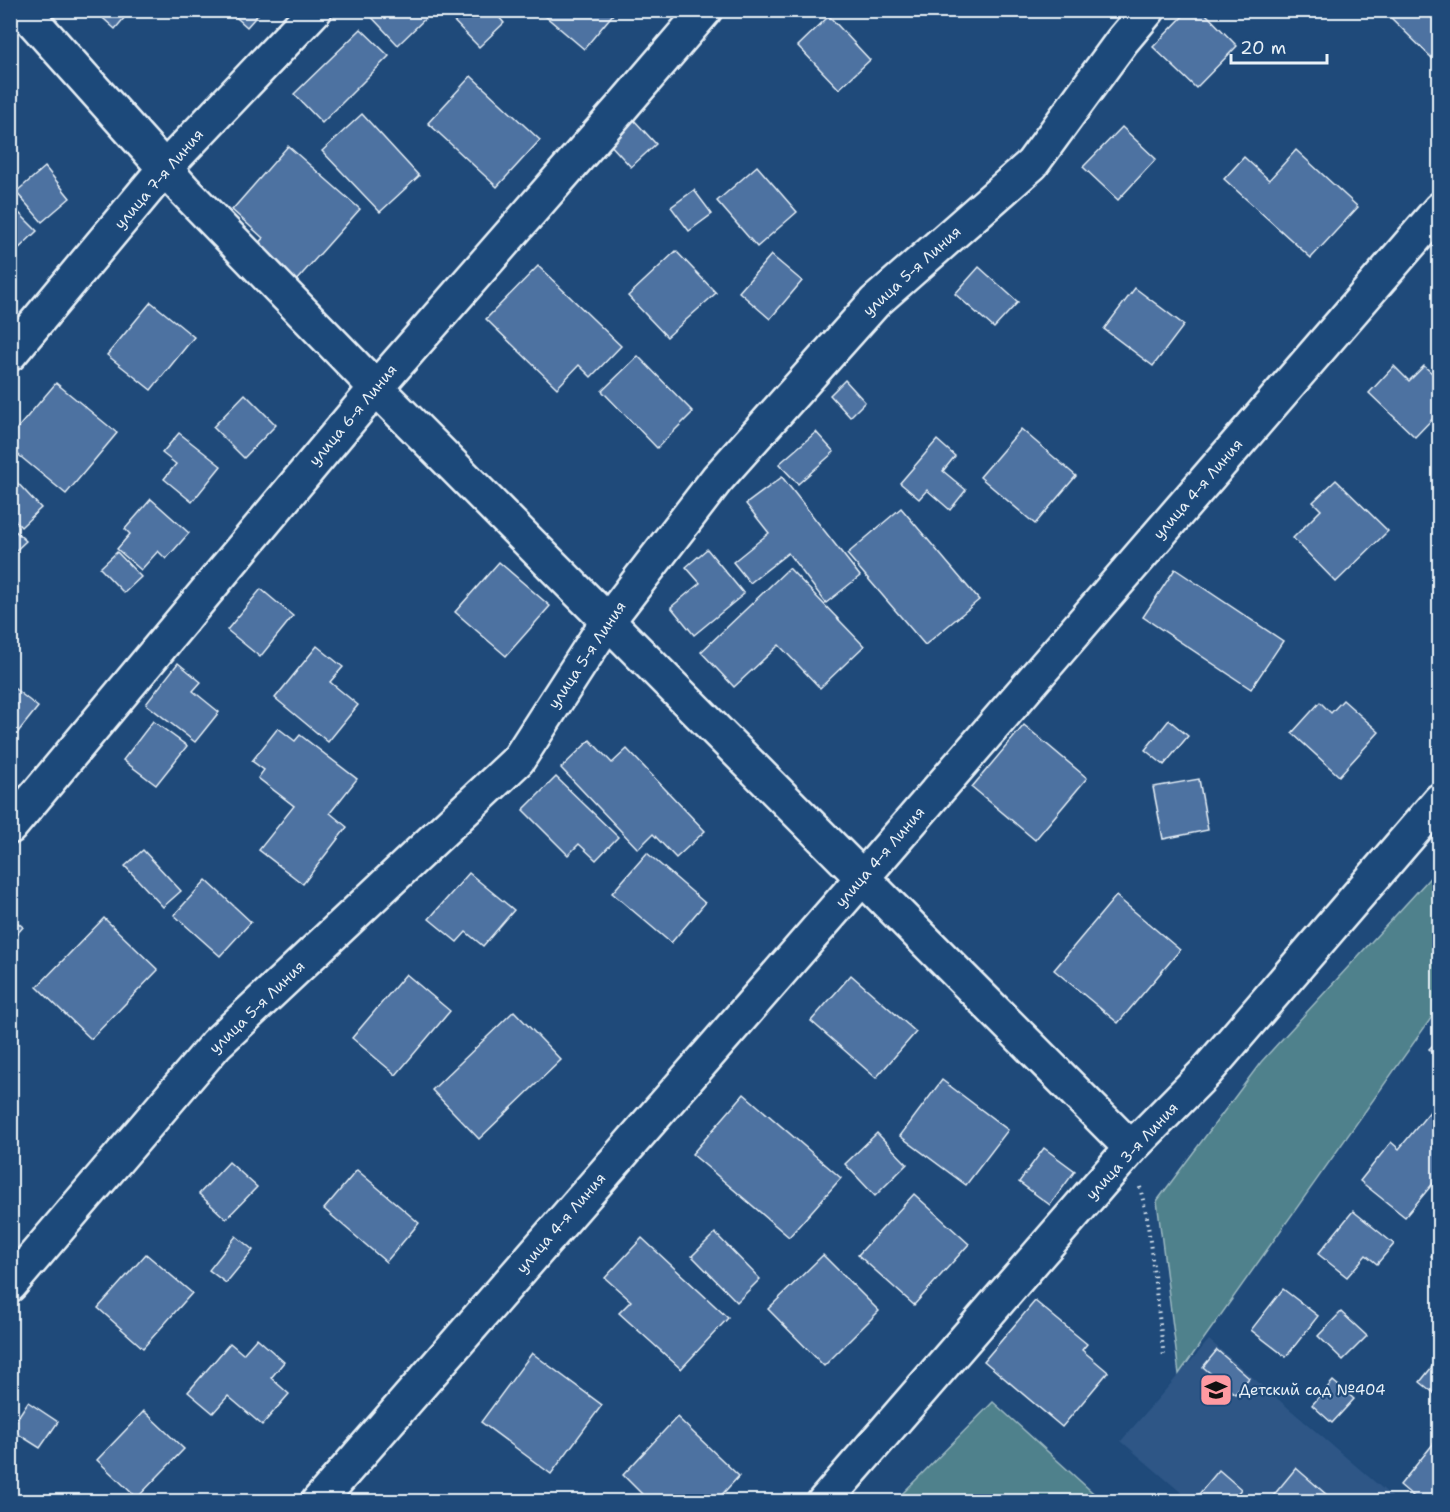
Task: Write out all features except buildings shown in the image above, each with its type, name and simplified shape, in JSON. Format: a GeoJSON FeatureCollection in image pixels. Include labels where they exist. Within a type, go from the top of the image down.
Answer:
{"type":"FeatureCollection","features":[{"type":"Feature","properties":{"kind":"street"},"geometry":{"type":"LineString","coordinates":[[23,10],[164,169],[375,388],[1131,1148]]}},
{"type":"Feature","properties":{"kind":"street","name":"улица 7-я Линия"},"geometry":{"type":"LineString","coordinates":[[10,354],[164,169],[315,10]]}},
{"type":"Feature","properties":{"kind":"street","name":"улица 6-я Линия"},"geometry":{"type":"LineString","coordinates":[[10,826],[375,388],[705,10]]}},
{"type":"Feature","properties":{"kind":"street","name":"улица 5-я Линия"},"geometry":{"type":"LineString","coordinates":[[10,1285],[216,1044],[518,760],[607,622],[717,479],[875,302],[1032,164],[1122,41],[1148,10]]}},
{"type":"Feature","properties":{"kind":"street","name":"улица 4-я Линия"},"geometry":{"type":"LineString","coordinates":[[318,1502],[863,877],[1440,209]]}},
{"type":"Feature","properties":{"kind":"street","name":"улица 3-я Линия"},"geometry":{"type":"LineString","coordinates":[[824,1502],[1131,1148],[1206,1072],[1440,800]]}},
{"type":"Feature","properties":{"kind":"path"},"geometry":{"type":"LineString","coordinates":[[1131,1148],[1147,1217],[1164,1357]]}},
{"type":"Feature","properties":{"kind":"shaded area","name":"Детский сад №404"},"geometry":{"type":"Polygon","coordinates":[[[1209,1340],[1397,1501],[1191,1501],[1121,1441],[1209,1340]]]}},
{"type":"Feature","properties":{"kind":"green space"},"geometry":{"type":"Polygon","coordinates":[[[1439,868],[1439,1007],[1179,1374],[1157,1201],[1261,1062],[1439,868]]]}},
{"type":"Feature","properties":{"kind":"green space"},"geometry":{"type":"Polygon","coordinates":[[[993,1402],[1102,1501],[895,1501],[993,1402]]]}},
{"type":"Feature","properties":{"kind":"place","name":"Детский сад №404"},"geometry":{"type":"Point","coordinates":[1216,1390]}}]}
